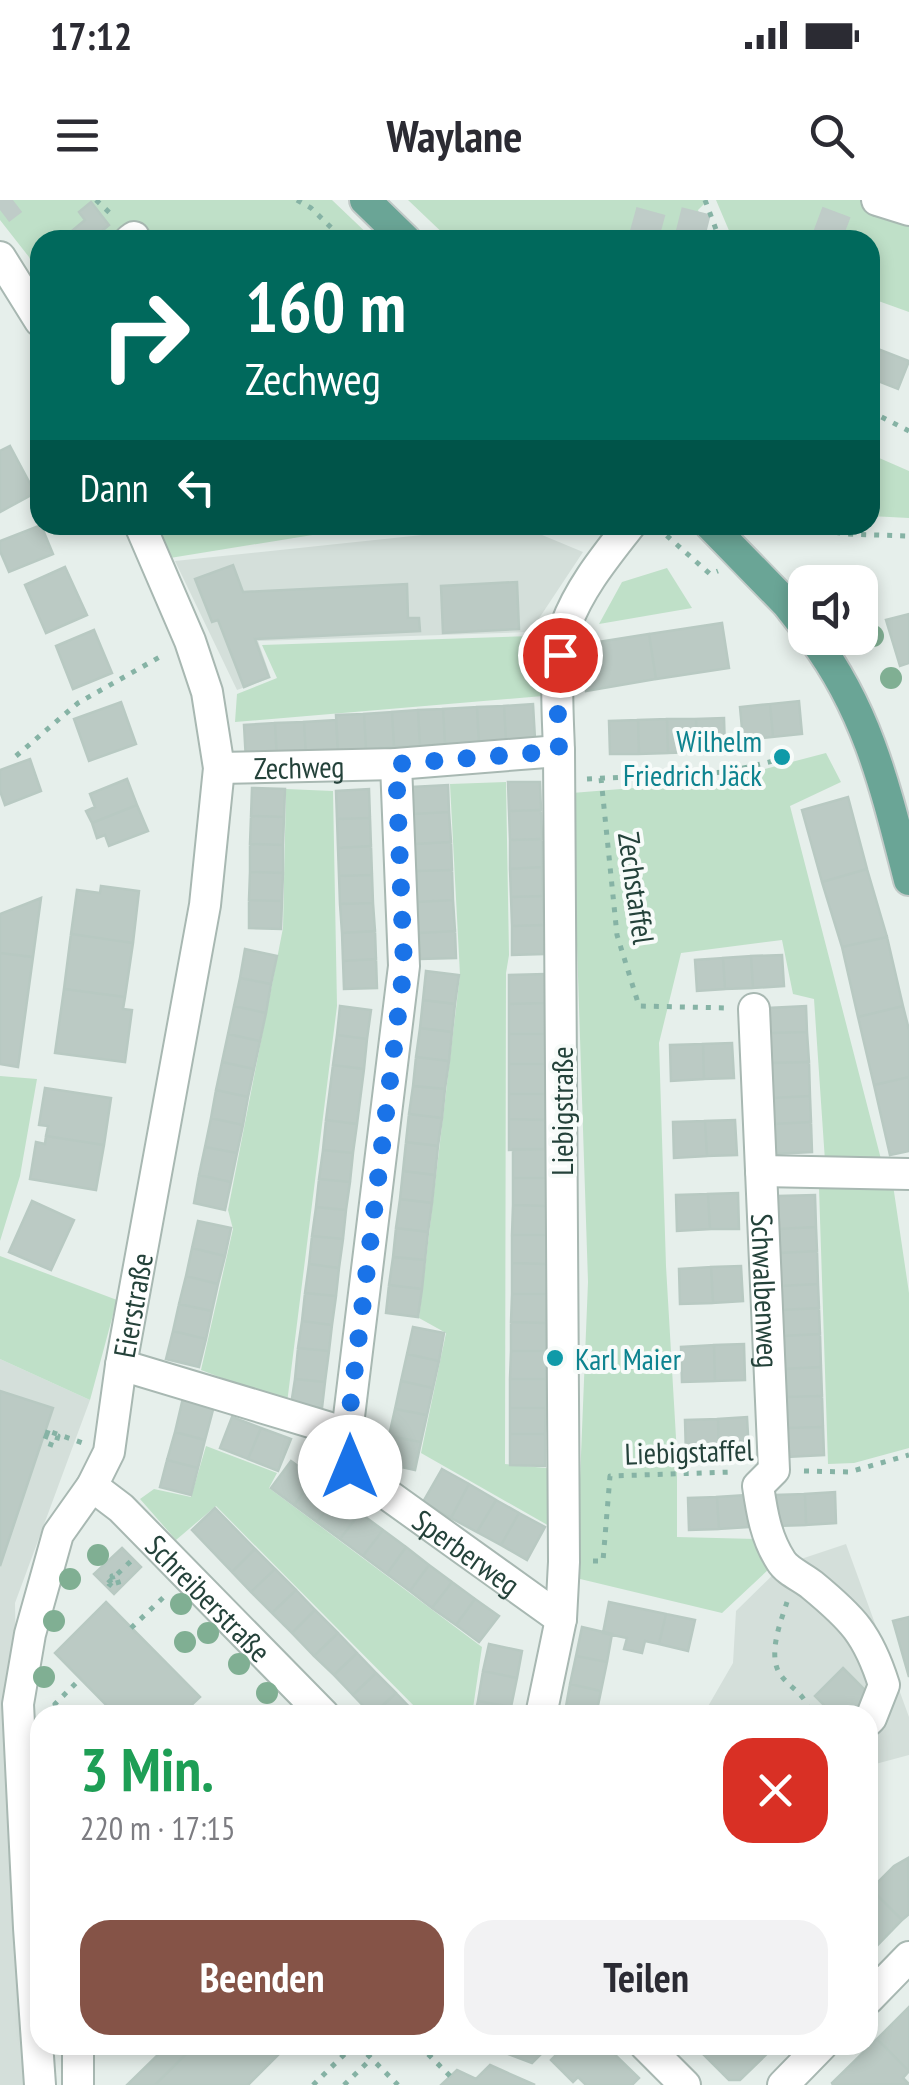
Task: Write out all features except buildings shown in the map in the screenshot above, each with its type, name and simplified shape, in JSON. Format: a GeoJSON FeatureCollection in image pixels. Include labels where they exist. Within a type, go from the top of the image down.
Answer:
{"type":"FeatureCollection","features":[{"type":"Feature","properties":{"kind":"main road"},"geometry":{"type":"LineString","coordinates":[[365,200],[396,230]]}},
{"type":"Feature","properties":{"kind":"main road"},"geometry":{"type":"LineString","coordinates":[[720,535],[788,605]]}},
{"type":"Feature","properties":{"kind":"main road"},"geometry":{"type":"LineString","coordinates":[[823,655],[852,698],[872,748],[909,880]]}},
{"type":"Feature","properties":{"kind":"street"},"geometry":{"type":"LineString","coordinates":[[877,200],[909,210]]}},
{"type":"Feature","properties":{"kind":"street"},"geometry":{"type":"LineString","coordinates":[[0,257],[30,302]]}},
{"type":"Feature","properties":{"kind":"street","name":"Eierstraße"},"geometry":{"type":"LineString","coordinates":[[30,1942],[18,1704],[30,1634],[58,1534],[92,1486],[109,1452],[121,1366],[205,905],[219,768],[207,692],[190,641],[144,535]]}},
{"type":"Feature","properties":{"kind":"street","name":"Liebigstraße"},"geometry":{"type":"LineString","coordinates":[[543,1705],[561,1619],[564,1562],[557,684],[564,627],[591,575],[622,535]]}},
{"type":"Feature","properties":{"kind":"street"},"geometry":{"type":"LineString","coordinates":[[121,1366],[347,1433],[404,966],[396,764]]}},
{"type":"Feature","properties":{"kind":"street","name":"Zechweg"},"geometry":{"type":"LineString","coordinates":[[219,768],[559,766]]}},
{"type":"Feature","properties":{"kind":"street","name":"Schwalbenweg"},"geometry":{"type":"LineString","coordinates":[[754,1009],[774,1470],[758,1486],[764,1523],[782,1565]]}},
{"type":"Feature","properties":{"kind":"street"},"geometry":{"type":"LineString","coordinates":[[761,1171],[909,1174]]}},
{"type":"Feature","properties":{"kind":"street","name":"Sperberweg"},"geometry":{"type":"LineString","coordinates":[[347,1433],[350,1467],[561,1619]]}},
{"type":"Feature","properties":{"kind":"street","name":"Schreiberstraße"},"geometry":{"type":"LineString","coordinates":[[92,1486],[121,1508],[314,1705]]}},
{"type":"Feature","properties":{"kind":"street"},"geometry":{"type":"LineString","coordinates":[[782,1565],[852,1618],[873,1654],[884,1685],[876,1705]]}},
{"type":"Feature","properties":{"kind":"street"},"geometry":{"type":"LineString","coordinates":[[878,1989],[909,1957]]}},
{"type":"Feature","properties":{"kind":"street","name":"Eierstraße"},"geometry":{"type":"LineString","coordinates":[[38,2055],[40,2085]]}},
{"type":"Feature","properties":{"kind":"street"},"geometry":{"type":"LineString","coordinates":[[78,2055],[78,2085]]}},
{"type":"Feature","properties":{"kind":"street"},"geometry":{"type":"LineString","coordinates":[[656,2055],[685,2085]]}},
{"type":"Feature","properties":{"kind":"street"},"geometry":{"type":"LineString","coordinates":[[783,2085],[812,2055]]}},
{"type":"Feature","properties":{"kind":"path"},"geometry":{"type":"LineString","coordinates":[[297,200],[334,230]]}},
{"type":"Feature","properties":{"kind":"path"},"geometry":{"type":"LineString","coordinates":[[705,200],[716,230]]}},
{"type":"Feature","properties":{"kind":"path"},"geometry":{"type":"LineString","coordinates":[[880,417],[909,430]]}},
{"type":"Feature","properties":{"kind":"path"},"geometry":{"type":"LineString","coordinates":[[877,535],[909,536]]}},
{"type":"Feature","properties":{"kind":"path"},"geometry":{"type":"LineString","coordinates":[[16,756],[78,703],[190,641]]}},
{"type":"Feature","properties":{"kind":"path"},"geometry":{"type":"LineString","coordinates":[[559,766],[601,778],[726,772],[782,758]]}},
{"type":"Feature","properties":{"kind":"path","name":"Zechstaffel"},"geometry":{"type":"LineString","coordinates":[[601,778],[617,935],[639,1006],[754,1009]]}},
{"type":"Feature","properties":{"kind":"path"},"geometry":{"type":"LineString","coordinates":[[44,1432],[58,1436],[54,1446],[44,1442],[48,1431],[60,1435]]}},
{"type":"Feature","properties":{"kind":"path"},"geometry":{"type":"LineString","coordinates":[[774,1470],[848,1472],[909,1455]]}},
{"type":"Feature","properties":{"kind":"path","name":"Liebigstaffel"},"geometry":{"type":"LineString","coordinates":[[564,1562],[603,1561],[610,1476],[774,1470]]}},
{"type":"Feature","properties":{"kind":"path"},"geometry":{"type":"LineString","coordinates":[[782,1565],[788,1597],[776,1642],[777,1669],[808,1705]]}},
{"type":"Feature","properties":{"kind":"path"},"geometry":{"type":"LineString","coordinates":[[131,1628],[166,1594]]}},
{"type":"Feature","properties":{"kind":"path"},"geometry":{"type":"LineString","coordinates":[[56,1705],[80,1679]]}},
{"type":"Feature","properties":{"kind":"path"},"geometry":{"type":"LineString","coordinates":[[318,2084],[343,2055]]}},
{"type":"Feature","properties":{"kind":"path"},"geometry":{"type":"LineString","coordinates":[[368,2055],[398,2085]]}},
{"type":"Feature","properties":{"kind":"path"},"geometry":{"type":"LineString","coordinates":[[428,2055],[450,2076]]}},
{"type":"Feature","properties":{"kind":"path"},"geometry":{"type":"LineString","coordinates":[[344,2085],[371,2058]]}},
{"type":"Feature","properties":{"kind":"shaded area"},"geometry":{"type":"Polygon","coordinates":[[[423,535],[542,535],[583,552],[530,632],[258,641],[271,678],[237,690],[175,561],[423,535]]]}},
{"type":"Feature","properties":{"kind":"shaded area"},"geometry":{"type":"Polygon","coordinates":[[[0,1359],[90,1400],[15,1603],[23,2085],[0,2085],[0,1359]]]}},
{"type":"Feature","properties":{"kind":"shaded area"},"geometry":{"type":"Polygon","coordinates":[[[846,1544],[909,1717],[909,1755],[878,1763],[878,1705],[709,1705],[733,1663],[736,1611],[783,1565],[846,1544]]]}},
{"type":"Feature","properties":{"kind":"green space"},"geometry":{"type":"Polygon","coordinates":[[[0,200],[332,200],[364,230],[30,230],[30,259],[0,220],[0,200]]]}},
{"type":"Feature","properties":{"kind":"green space"},"geometry":{"type":"Polygon","coordinates":[[[408,200],[708,200],[698,210],[705,230],[440,230],[408,200]]]}},
{"type":"Feature","properties":{"kind":"green space"},"geometry":{"type":"Polygon","coordinates":[[[716,200],[909,200],[909,312],[880,302],[880,230],[729,230],[716,200]]]}},
{"type":"Feature","properties":{"kind":"green space"},"geometry":{"type":"Polygon","coordinates":[[[880,458],[909,471],[909,518],[880,517],[880,458]]]}},
{"type":"Feature","properties":{"kind":"green space"},"geometry":{"type":"Polygon","coordinates":[[[160,535],[312,535],[170,558],[160,535]]]}},
{"type":"Feature","properties":{"kind":"green space"},"geometry":{"type":"Polygon","coordinates":[[[667,568],[692,608],[599,624],[622,582],[667,568]]]}},
{"type":"Feature","properties":{"kind":"green space"},"geometry":{"type":"Polygon","coordinates":[[[533,636],[543,696],[235,722],[237,694],[277,678],[262,645],[533,636]]]}},
{"type":"Feature","properties":{"kind":"green space"},"geometry":{"type":"Polygon","coordinates":[[[826,753],[841,782],[790,806],[882,1163],[825,1161],[814,999],[793,994],[782,940],[681,953],[659,1043],[677,1537],[756,1539],[770,1568],[722,1613],[576,1578],[588,1282],[572,793],[719,781],[826,753]]]}},
{"type":"Feature","properties":{"kind":"green space"},"geometry":{"type":"Polygon","coordinates":[[[506,782],[509,955],[505,1464],[555,1469],[551,1527],[421,1453],[446,1333],[419,1318],[460,975],[450,784],[506,782]]]}},
{"type":"Feature","properties":{"kind":"green space"},"geometry":{"type":"Polygon","coordinates":[[[286,789],[333,791],[337,1006],[287,1403],[201,1370],[233,1229],[228,1210],[283,928],[286,789]]]}},
{"type":"Feature","properties":{"kind":"green space"},"geometry":{"type":"Polygon","coordinates":[[[0,1076],[37,1079],[20,1176],[0,1241],[0,1076]]]}},
{"type":"Feature","properties":{"kind":"green space"},"geometry":{"type":"Polygon","coordinates":[[[893,1185],[909,1293],[909,1448],[854,1463],[828,1464],[819,1188],[893,1185]]]}},
{"type":"Feature","properties":{"kind":"green space"},"geometry":{"type":"Polygon","coordinates":[[[0,1256],[117,1300],[90,1400],[0,1359],[0,1256]]]}},
{"type":"Feature","properties":{"kind":"green space"},"geometry":{"type":"Polygon","coordinates":[[[206,1446],[277,1473],[269,1488],[482,1647],[473,1705],[413,1705],[216,1506],[176,1540],[140,1499],[154,1489],[191,1497],[206,1446]]]}},
{"type":"Feature","properties":{"kind":"tunnel"},"geometry":{"type":"LineString","coordinates":[[0,210],[13,200]]}},
{"type":"Feature","properties":{"kind":"tunnel"},"geometry":{"type":"LineString","coordinates":[[646,230],[654,200]]}},
{"type":"Feature","properties":{"kind":"tunnel"},"geometry":{"type":"LineString","coordinates":[[692,230],[699,200]]}},
{"type":"Feature","properties":{"kind":"tunnel"},"geometry":{"type":"LineString","coordinates":[[830,230],[841,200]]}},
{"type":"Feature","properties":{"kind":"place","name":"Wilhelm Friedrich Jäck"},"geometry":{"type":"Point","coordinates":[782,757]}},
{"type":"Feature","properties":{"kind":"place","name":"Karl Maier"},"geometry":{"type":"Point","coordinates":[555,1358]}},
{"type":"Feature","properties":{"kind":"route"},"geometry":{"type":"LineString","coordinates":[[350,1467],[347,1433],[404,966],[396,764],[559,751],[560,655]]}}]}
